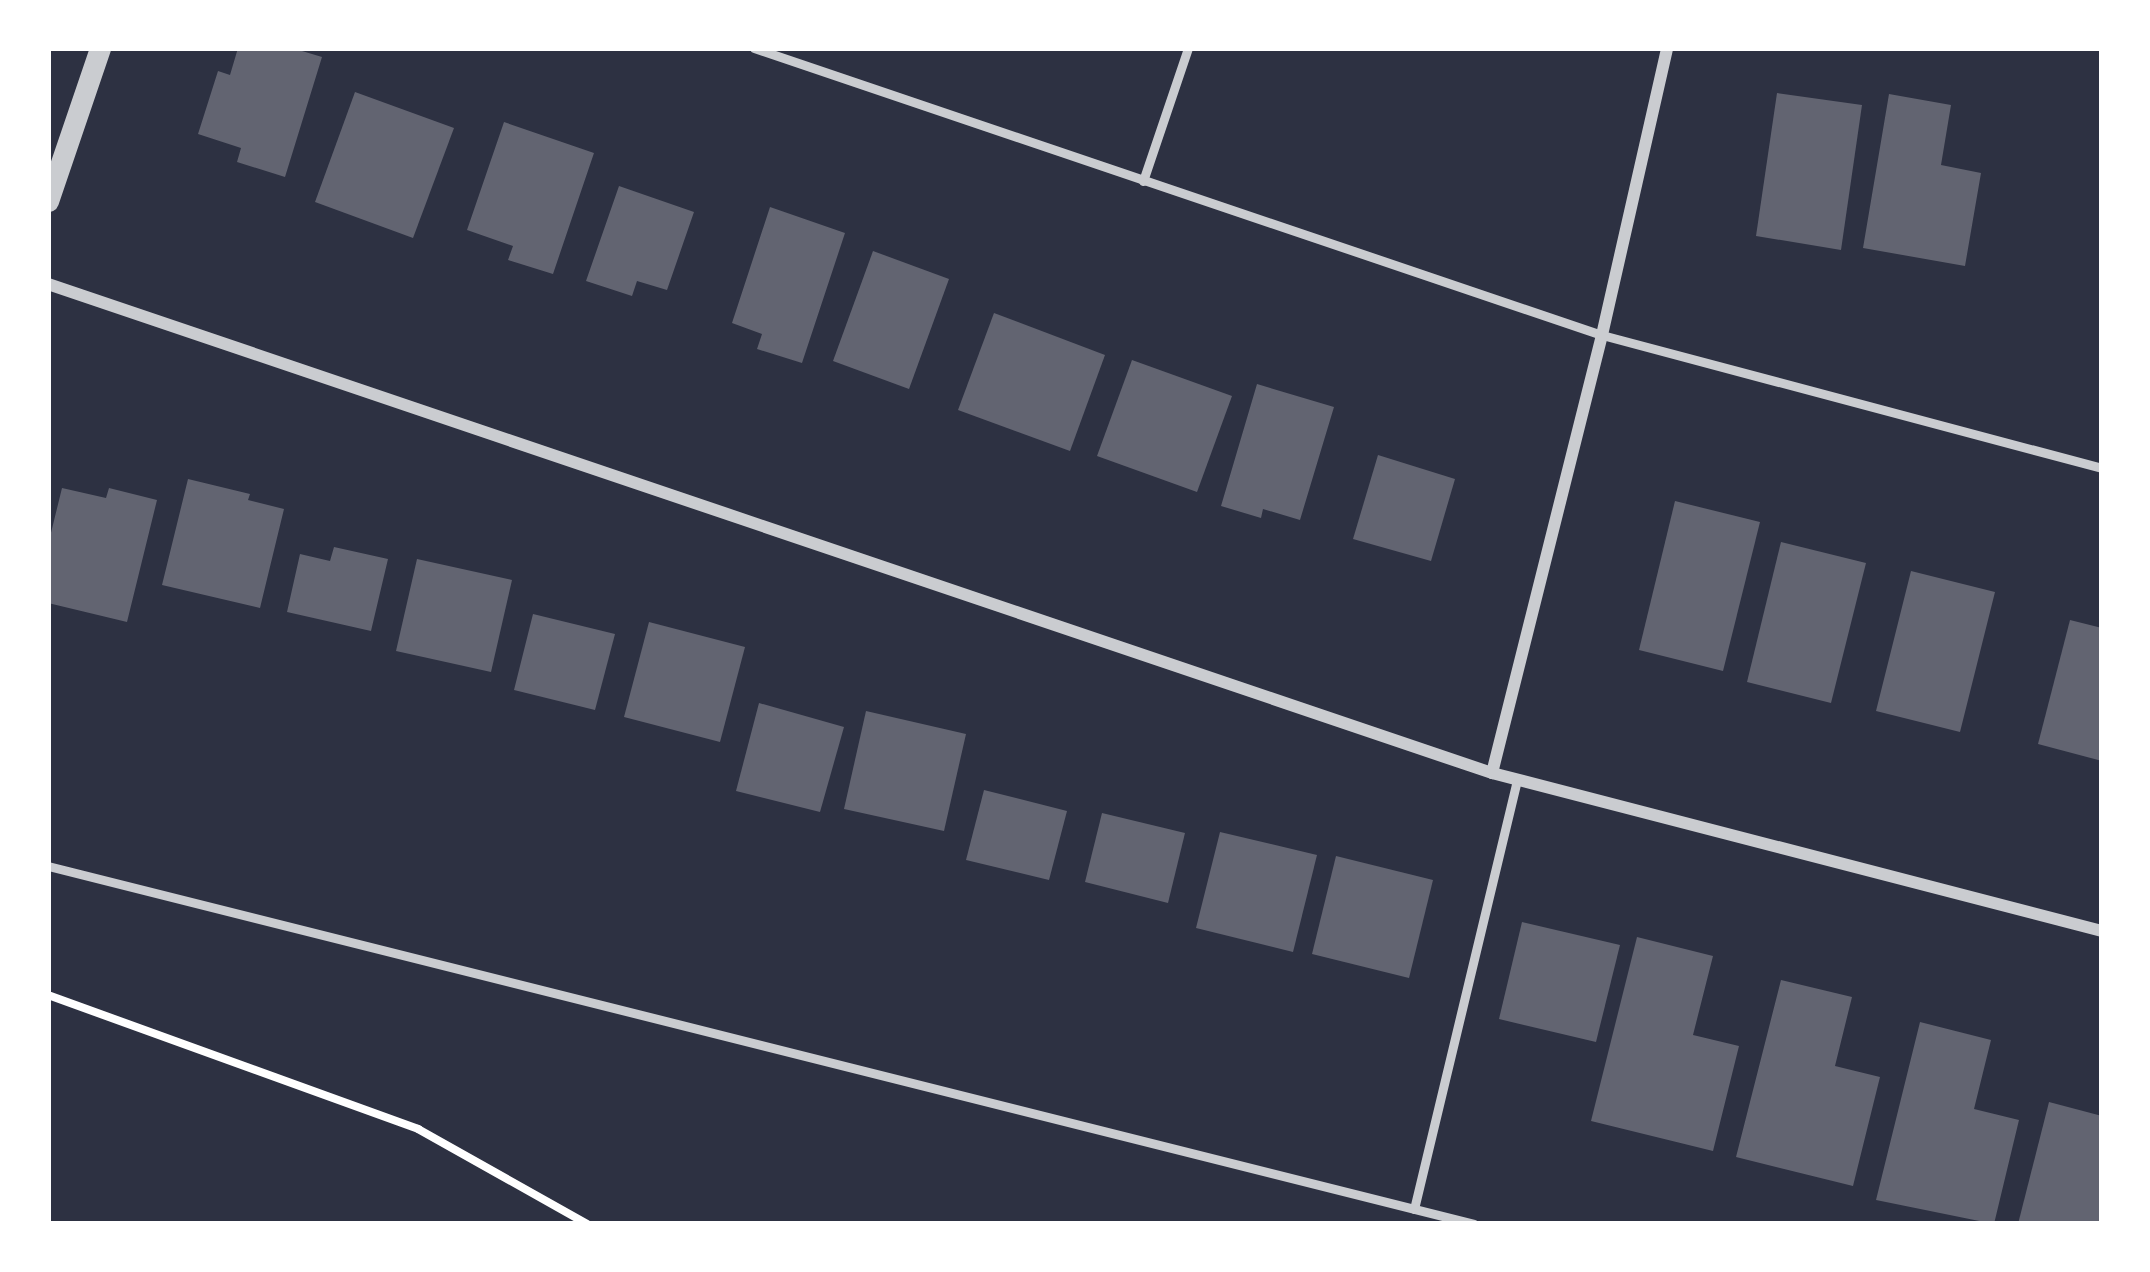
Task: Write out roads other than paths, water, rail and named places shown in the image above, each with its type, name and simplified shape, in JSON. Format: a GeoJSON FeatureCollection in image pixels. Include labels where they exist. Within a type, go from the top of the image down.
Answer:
{"type":"FeatureCollection","features":[{"type":"Feature","properties":{"kind":"street"},"geometry":{"type":"LineString","coordinates":[[48,201],[100,48]]}},
{"type":"Feature","properties":{"kind":"street"},"geometry":{"type":"LineString","coordinates":[[1492,773],[1602,335],[1667,48]]}},
{"type":"Feature","properties":{"kind":"street"},"geometry":{"type":"LineString","coordinates":[[48,284],[1492,773],[2102,932]]}},
{"type":"Feature","properties":{"kind":"lane"},"geometry":{"type":"LineString","coordinates":[[754,48],[1602,335],[2102,468]]}},
{"type":"Feature","properties":{"kind":"lane"},"geometry":{"type":"LineString","coordinates":[[1143,181],[1188,48]]}},
{"type":"Feature","properties":{"kind":"lane"},"geometry":{"type":"LineString","coordinates":[[1414,1209],[1517,779]]}},
{"type":"Feature","properties":{"kind":"lane"},"geometry":{"type":"LineString","coordinates":[[48,866],[1474,1224]]}}]}
